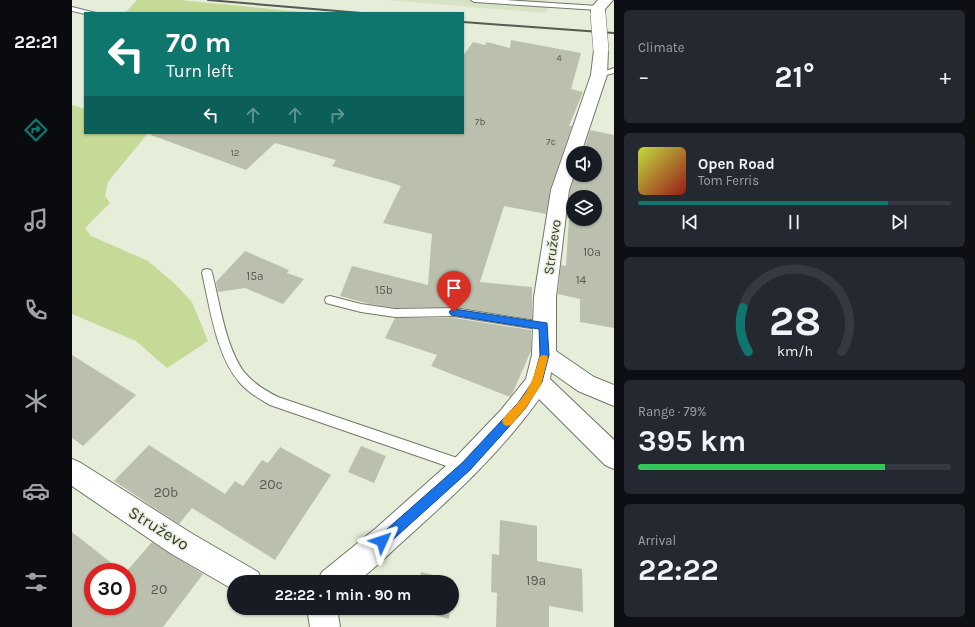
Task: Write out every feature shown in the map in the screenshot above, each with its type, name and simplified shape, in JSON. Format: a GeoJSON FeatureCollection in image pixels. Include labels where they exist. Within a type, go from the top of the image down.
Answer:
{"type":"FeatureCollection","features":[{"type":"Feature","properties":{"kind":"street","name":"Struževo"},"geometry":{"type":"LineString","coordinates":[[341,575],[358,562],[466,467],[521,406],[537,382],[544,355],[545,297],[560,190],[606,73],[601,50],[600,7]]}},
{"type":"Feature","properties":{"kind":"street"},"geometry":{"type":"LineString","coordinates":[[544,355],[586,384],[614,396]]}},
{"type":"Feature","properties":{"kind":"street"},"geometry":{"type":"LineString","coordinates":[[537,382],[614,457]]}},
{"type":"Feature","properties":{"kind":"street","name":"Struževo"},"geometry":{"type":"LineString","coordinates":[[72,471],[178,541],[235,575]]}},
{"type":"Feature","properties":{"kind":"street"},"geometry":{"type":"LineString","coordinates":[[323,615],[326,627]]}},
{"type":"Feature","properties":{"kind":"lane"},"geometry":{"type":"LineString","coordinates":[[474,0],[600,7]]}},
{"type":"Feature","properties":{"kind":"lane"},"geometry":{"type":"LineString","coordinates":[[72,9],[88,12]]}},
{"type":"Feature","properties":{"kind":"lane"},"geometry":{"type":"LineString","coordinates":[[207,273],[227,348],[239,374],[256,391],[281,404],[466,467]]}},
{"type":"Feature","properties":{"kind":"lane"},"geometry":{"type":"LineString","coordinates":[[330,300],[360,308],[395,313],[454,312],[544,326]]}},
{"type":"Feature","properties":{"kind":"shaded area"},"geometry":{"type":"Polygon","coordinates":[[[385,0],[546,0],[548,5],[547,13],[385,0]]]}},
{"type":"Feature","properties":{"kind":"green space"},"geometry":{"type":"Polygon","coordinates":[[[137,0],[180,0],[302,12],[126,12],[137,0]]]}},
{"type":"Feature","properties":{"kind":"green space"},"geometry":{"type":"Polygon","coordinates":[[[72,105],[84,109],[84,134],[147,134],[108,182],[105,196],[110,203],[85,228],[91,236],[148,261],[175,284],[192,302],[208,341],[167,368],[136,341],[72,314],[72,105]]]}},
{"type":"Feature","properties":{"kind":"building"},"geometry":{"type":"Polygon","coordinates":[[[511,40],[581,53],[571,89],[583,92],[569,126],[572,126],[550,190],[546,214],[504,206],[480,282],[532,287],[532,319],[454,307],[395,308],[370,304],[340,296],[352,266],[428,285],[432,234],[383,223],[401,186],[386,181],[387,179],[385,181],[332,166],[336,160],[275,143],[246,170],[151,135],[464,134],[464,55],[473,42],[485,45],[487,42],[510,48],[511,40]]]}},
{"type":"Feature","properties":{"kind":"building"},"geometry":{"type":"Polygon","coordinates":[[[590,130],[614,135],[614,328],[580,322],[580,299],[558,294],[561,265],[566,266],[568,226],[602,226],[602,190],[570,190],[573,182],[602,182],[602,146],[585,146],[590,130]]]}},
{"type":"Feature","properties":{"kind":"building"},"geometry":{"type":"Polygon","coordinates":[[[245,251],[289,270],[287,273],[304,279],[283,304],[245,288],[218,292],[216,282],[245,251]]]}},
{"type":"Feature","properties":{"kind":"building"},"geometry":{"type":"Polygon","coordinates":[[[395,318],[454,318],[531,330],[531,351],[510,397],[431,366],[437,355],[385,338],[395,318]]]}},
{"type":"Feature","properties":{"kind":"building"},"geometry":{"type":"Polygon","coordinates":[[[72,355],[136,395],[83,446],[72,438],[72,355]]]}},
{"type":"Feature","properties":{"kind":"building"},"geometry":{"type":"Polygon","coordinates":[[[149,445],[225,494],[235,481],[243,486],[262,460],[268,463],[280,447],[331,475],[275,560],[192,508],[179,524],[114,481],[149,445]]]}},
{"type":"Feature","properties":{"kind":"building"},"geometry":{"type":"Polygon","coordinates":[[[361,446],[386,456],[374,483],[348,472],[361,446]]]}},
{"type":"Feature","properties":{"kind":"building"},"geometry":{"type":"Polygon","coordinates":[[[500,520],[537,526],[537,561],[582,569],[583,612],[549,606],[549,627],[496,627],[497,593],[491,592],[492,554],[499,555],[500,520]]]}},
{"type":"Feature","properties":{"kind":"building"},"geometry":{"type":"Polygon","coordinates":[[[72,532],[112,563],[84,563],[84,615],[136,615],[136,563],[134,563],[152,542],[203,574],[163,627],[72,627],[72,532]]]}},
{"type":"Feature","properties":{"kind":"building"},"geometry":{"type":"Polygon","coordinates":[[[421,572],[433,575],[420,575],[421,572]]]}},
{"type":"Feature","properties":{"kind":"building"},"geometry":{"type":"Polygon","coordinates":[[[433,615],[449,615],[449,619],[433,615]]]}},
{"type":"Feature","properties":{"kind":"railway"},"geometry":{"type":"LineString","coordinates":[[208,0],[349,12]]}},
{"type":"Feature","properties":{"kind":"railway"},"geometry":{"type":"LineString","coordinates":[[464,22],[614,33]]}},
{"type":"Feature","properties":{"kind":"slow traffic"},"geometry":{"type":"LineString","coordinates":[[507,421],[521,406],[537,382],[544,358]]}},
{"type":"Feature","properties":{"kind":"route"},"geometry":{"type":"LineString","coordinates":[[382,541],[466,467],[521,406],[537,382],[544,355],[544,326],[454,312]]}}]}
